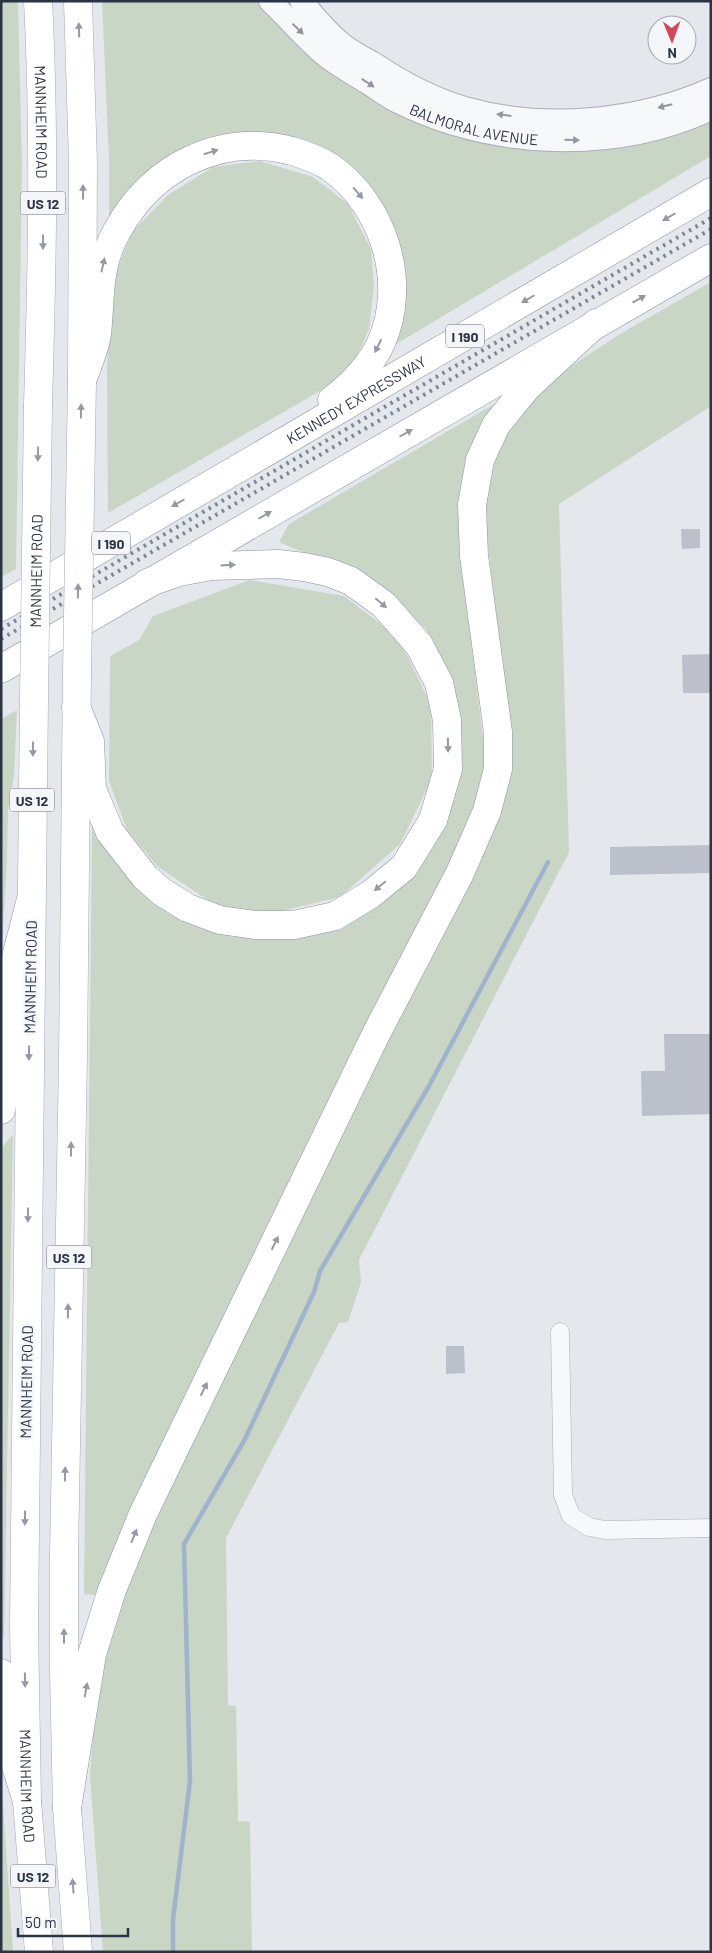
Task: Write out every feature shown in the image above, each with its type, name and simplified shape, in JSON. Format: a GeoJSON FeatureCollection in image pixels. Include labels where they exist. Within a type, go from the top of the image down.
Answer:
{"type":"FeatureCollection","features":[{"type":"Feature","properties":{"kind":"main road","name":"MANNHEIM ROAD"},"geometry":{"type":"LineString","coordinates":[[38,1],[43,160],[43,255],[38,405],[31,899],[24,1625],[27,1801],[39,1952]]}},
{"type":"Feature","properties":{"kind":"main road","name":"US 12"},"geometry":{"type":"LineString","coordinates":[[78,1],[83,164],[82,381],[64,1556],[67,1808],[78,1952]]}},
{"type":"Feature","properties":{"kind":"main road"},"geometry":{"type":"LineString","coordinates":[[82,381],[97,336],[100,280],[105,256],[117,231],[133,207],[168,173],[192,158],[218,150],[242,146],[275,147],[303,154],[329,166],[366,202],[379,226],[389,254],[392,284],[388,318],[381,342],[370,362],[336,397],[220,479]]}},
{"type":"Feature","properties":{"kind":"main road","name":"KENNEDY EXPRESSWAY"},"geometry":{"type":"LineString","coordinates":[[1,607],[711,192]]}},
{"type":"Feature","properties":{"kind":"main road"},"geometry":{"type":"LineString","coordinates":[[1,669],[711,258]]}},
{"type":"Feature","properties":{"kind":"main road"},"geometry":{"type":"LineString","coordinates":[[67,1808],[92,1654],[112,1590],[143,1514],[376,1034],[460,873],[487,811],[498,769],[498,732],[474,556],[472,505],[480,460],[496,424],[527,387],[596,323]]}},
{"type":"Feature","properties":{"kind":"main road"},"geometry":{"type":"LineString","coordinates":[[76,707],[90,741],[92,789],[110,832],[145,877],[162,892],[188,908],[220,920],[255,925],[294,924],[335,916],[371,894],[404,867],[433,820],[448,769],[448,720],[439,683],[419,645],[384,605],[351,581],[328,572],[287,565],[211,566],[179,572],[147,583]]}},
{"type":"Feature","properties":{"kind":"main road"},"geometry":{"type":"LineString","coordinates":[[1,1110],[8,1071],[14,966],[31,899]]}},
{"type":"Feature","properties":{"kind":"main road"},"geometry":{"type":"LineString","coordinates":[[1,1673],[4,1685],[9,1744],[27,1801]]}},
{"type":"Feature","properties":{"kind":"street","name":"BALMORAL AVENUE"},"geometry":{"type":"LineString","coordinates":[[270,1],[327,57],[397,102],[437,118],[475,129],[533,138],[586,140],[624,136],[687,120],[711,109]]}},
{"type":"Feature","properties":{"kind":"street","name":"BALMORAL AVENUE"},"geometry":{"type":"LineString","coordinates":[[301,1],[341,43],[402,82],[464,108],[532,119],[579,121],[622,116],[686,100],[711,89]]}},
{"type":"Feature","properties":{"kind":"street"},"geometry":{"type":"LineString","coordinates":[[560,1332],[563,1496],[571,1516],[588,1527],[605,1530],[711,1528]]}},
{"type":"Feature","properties":{"kind":"green space"},"geometry":{"type":"Polygon","coordinates":[[[1,1],[18,1],[22,166],[16,569],[1,577],[1,1]]]}},
{"type":"Feature","properties":{"kind":"green space"},"geometry":{"type":"Polygon","coordinates":[[[102,1],[262,1],[401,110],[711,118],[711,156],[388,349],[401,257],[392,221],[371,188],[338,160],[214,142],[109,224],[109,159],[102,1]]]}},
{"type":"Feature","properties":{"kind":"green space"},"geometry":{"type":"Polygon","coordinates":[[[260,161],[313,177],[348,204],[371,249],[374,285],[369,329],[355,361],[327,387],[108,513],[107,366],[111,285],[132,232],[168,195],[213,167],[260,161]]]}},
{"type":"Feature","properties":{"kind":"green space"},"geometry":{"type":"Polygon","coordinates":[[[711,282],[711,406],[559,504],[569,852],[359,1260],[361,1282],[348,1322],[339,1323],[226,1538],[228,1705],[236,1706],[238,1821],[250,1822],[252,1952],[103,1952],[90,1775],[96,1697],[116,1614],[145,1540],[357,1099],[481,858],[502,809],[510,754],[484,510],[492,464],[513,419],[553,378],[620,334],[711,282]]]}},
{"type":"Feature","properties":{"kind":"green space"},"geometry":{"type":"Polygon","coordinates":[[[496,403],[472,449],[461,554],[486,765],[473,819],[436,897],[272,1216],[156,1459],[95,1595],[84,1594],[92,823],[134,886],[177,914],[229,936],[281,939],[341,926],[396,891],[444,827],[452,693],[426,629],[374,583],[279,542],[289,524],[496,403]]]}},
{"type":"Feature","properties":{"kind":"green space"},"geometry":{"type":"Polygon","coordinates":[[[250,580],[344,596],[398,637],[431,705],[432,779],[400,844],[340,897],[277,912],[220,908],[158,867],[127,830],[109,781],[110,656],[139,640],[153,616],[250,580]]]}},
{"type":"Feature","properties":{"kind":"green space"},"geometry":{"type":"Polygon","coordinates":[[[17,710],[14,776],[8,809],[1,960],[1,719],[17,710]]]}},
{"type":"Feature","properties":{"kind":"green space"},"geometry":{"type":"Polygon","coordinates":[[[13,1135],[4,1639],[1,1632],[1,1148],[13,1135]]]}},
{"type":"Feature","properties":{"kind":"green space"},"geometry":{"type":"Polygon","coordinates":[[[1,1775],[13,1952],[1,1952],[1,1775]]]}},
{"type":"Feature","properties":{"kind":"building"},"geometry":{"type":"Polygon","coordinates":[[[681,529],[700,529],[700,548],[682,549],[681,529]]]}},
{"type":"Feature","properties":{"kind":"building"},"geometry":{"type":"Polygon","coordinates":[[[711,654],[711,693],[683,693],[682,655],[711,654]]]}},
{"type":"Feature","properties":{"kind":"building"},"geometry":{"type":"Polygon","coordinates":[[[711,845],[711,873],[610,875],[610,847],[711,845]]]}},
{"type":"Feature","properties":{"kind":"building"},"geometry":{"type":"Polygon","coordinates":[[[664,1034],[711,1034],[711,1114],[642,1116],[641,1071],[665,1071],[664,1034]]]}},
{"type":"Feature","properties":{"kind":"building"},"geometry":{"type":"Polygon","coordinates":[[[446,1346],[464,1346],[465,1373],[446,1374],[446,1346]]]}},
{"type":"Feature","properties":{"kind":"waterway"},"geometry":{"type":"LineString","coordinates":[[173,1952],[173,1919],[190,1781],[184,1544],[245,1439],[314,1292],[320,1271],[429,1086],[548,862]]}},
{"type":"Feature","properties":{"kind":"railway"},"geometry":{"type":"LineString","coordinates":[[1,629],[711,218]]}},
{"type":"Feature","properties":{"kind":"railway"},"geometry":{"type":"LineString","coordinates":[[1,639],[711,229]]}}]}
